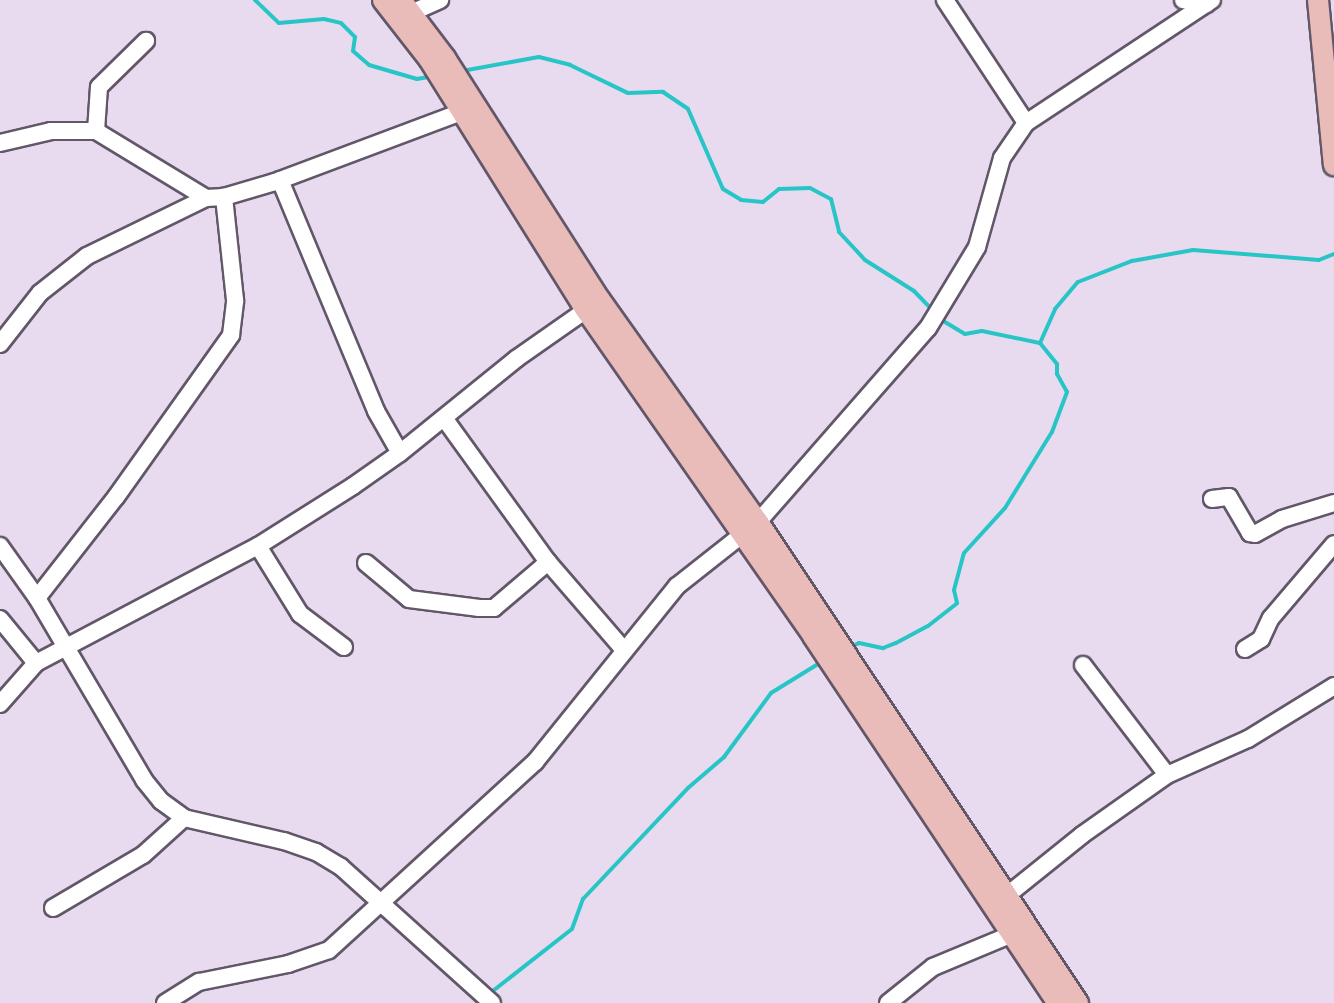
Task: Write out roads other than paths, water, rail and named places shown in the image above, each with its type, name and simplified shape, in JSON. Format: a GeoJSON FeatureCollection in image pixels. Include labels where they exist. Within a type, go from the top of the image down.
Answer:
{"type":"FeatureCollection","features":[{"type":"Feature","properties":{"kind":"main road"},"geometry":{"type":"LineString","coordinates":[[383,0],[437,58]]}},
{"type":"Feature","properties":{"kind":"main road"},"geometry":{"type":"LineString","coordinates":[[1318,0],[1334,165]]}},
{"type":"Feature","properties":{"kind":"main road"},"geometry":{"type":"LineString","coordinates":[[406,7],[455,91],[501,162],[758,522],[819,630],[1005,897],[1064,997]]}},
{"type":"Feature","properties":{"kind":"main road"},"geometry":{"type":"LineString","coordinates":[[455,91],[460,112],[501,162],[586,310],[741,535],[819,630]]}},
{"type":"Feature","properties":{"kind":"main road"},"geometry":{"type":"LineString","coordinates":[[858,687],[1010,935],[1064,997]]}},
{"type":"Feature","properties":{"kind":"street"},"geometry":{"type":"LineString","coordinates":[[406,7],[440,0]]}},
{"type":"Feature","properties":{"kind":"street"},"geometry":{"type":"LineString","coordinates":[[945,0],[1026,123]]}},
{"type":"Feature","properties":{"kind":"street"},"geometry":{"type":"LineString","coordinates":[[1183,0],[1209,2]]}},
{"type":"Feature","properties":{"kind":"street"},"geometry":{"type":"LineString","coordinates":[[165,1003],[199,982],[288,964],[329,950],[535,762],[677,586],[758,522],[928,328],[952,294],[977,247],[1002,159],[1026,123],[1209,2]]}},
{"type":"Feature","properties":{"kind":"street"},"geometry":{"type":"LineString","coordinates":[[96,131],[99,87],[146,41]]}},
{"type":"Feature","properties":{"kind":"street"},"geometry":{"type":"LineString","coordinates":[[0,344],[56,278],[87,256],[206,198],[224,197],[280,180],[460,112]]}},
{"type":"Feature","properties":{"kind":"street"},"geometry":{"type":"LineString","coordinates":[[0,143],[51,131],[96,131],[206,198]]}},
{"type":"Feature","properties":{"kind":"street"},"geometry":{"type":"LineString","coordinates":[[280,180],[376,411],[400,453]]}},
{"type":"Feature","properties":{"kind":"street"},"geometry":{"type":"LineString","coordinates":[[37,598],[116,497],[231,335],[236,300],[224,197]]}},
{"type":"Feature","properties":{"kind":"street"},"geometry":{"type":"LineString","coordinates":[[0,704],[36,663],[68,649],[258,546],[400,453],[516,358],[586,310]]}},
{"type":"Feature","properties":{"kind":"street"},"geometry":{"type":"LineString","coordinates":[[444,418],[548,562],[624,651]]}},
{"type":"Feature","properties":{"kind":"street"},"geometry":{"type":"LineString","coordinates":[[1212,499],[1229,497],[1250,533],[1255,534],[1282,519],[1334,503]]}},
{"type":"Feature","properties":{"kind":"street"},"geometry":{"type":"LineString","coordinates":[[1245,649],[1261,639],[1271,618],[1334,544]]}},
{"type":"Feature","properties":{"kind":"street"},"geometry":{"type":"LineString","coordinates":[[0,546],[37,598],[144,780],[161,801],[184,818],[316,852],[356,878],[455,972],[492,1003]]}},
{"type":"Feature","properties":{"kind":"street"},"geometry":{"type":"LineString","coordinates":[[258,546],[300,614],[344,647]]}},
{"type":"Feature","properties":{"kind":"street"},"geometry":{"type":"LineString","coordinates":[[366,563],[409,599],[494,608],[548,562]]}},
{"type":"Feature","properties":{"kind":"street"},"geometry":{"type":"LineString","coordinates":[[0,619],[36,663]]}},
{"type":"Feature","properties":{"kind":"street"},"geometry":{"type":"LineString","coordinates":[[1083,665],[1167,776]]}},
{"type":"Feature","properties":{"kind":"street"},"geometry":{"type":"LineString","coordinates":[[1005,897],[1082,835],[1167,776],[1248,739],[1334,686]]}},
{"type":"Feature","properties":{"kind":"street"},"geometry":{"type":"LineString","coordinates":[[53,908],[142,855],[184,818]]}},
{"type":"Feature","properties":{"kind":"street"},"geometry":{"type":"LineString","coordinates":[[888,1003],[933,967],[1010,935]]}},
{"type":"Feature","properties":{"kind":"waterway"},"geometry":{"type":"LineString","coordinates":[[255,0],[279,23],[324,19],[341,23],[355,37],[353,51],[369,65],[417,79],[434,76]]}},
{"type":"Feature","properties":{"kind":"waterway"},"geometry":{"type":"LineString","coordinates":[[462,71],[539,57],[570,65],[628,93],[663,92],[688,109],[723,189],[741,200],[763,202],[779,189],[810,188],[831,199],[839,232],[865,260],[914,291],[933,311]]}},
{"type":"Feature","properties":{"kind":"waterway"},"geometry":{"type":"LineString","coordinates":[[849,648],[859,643],[883,648],[896,643],[928,626],[957,603],[954,590],[964,553],[1005,508],[1052,432],[1067,392],[1057,374],[1057,364],[1040,343],[1055,309],[1078,282],[1132,261],[1193,250],[1319,260],[1334,254]]}},
{"type":"Feature","properties":{"kind":"waterway"},"geometry":{"type":"LineString","coordinates":[[940,319],[965,334],[982,331],[1040,343]]}},
{"type":"Feature","properties":{"kind":"waterway"},"geometry":{"type":"LineString","coordinates":[[489,994],[572,929],[583,899],[688,788],[724,757],[771,693],[823,661]]}}]}
